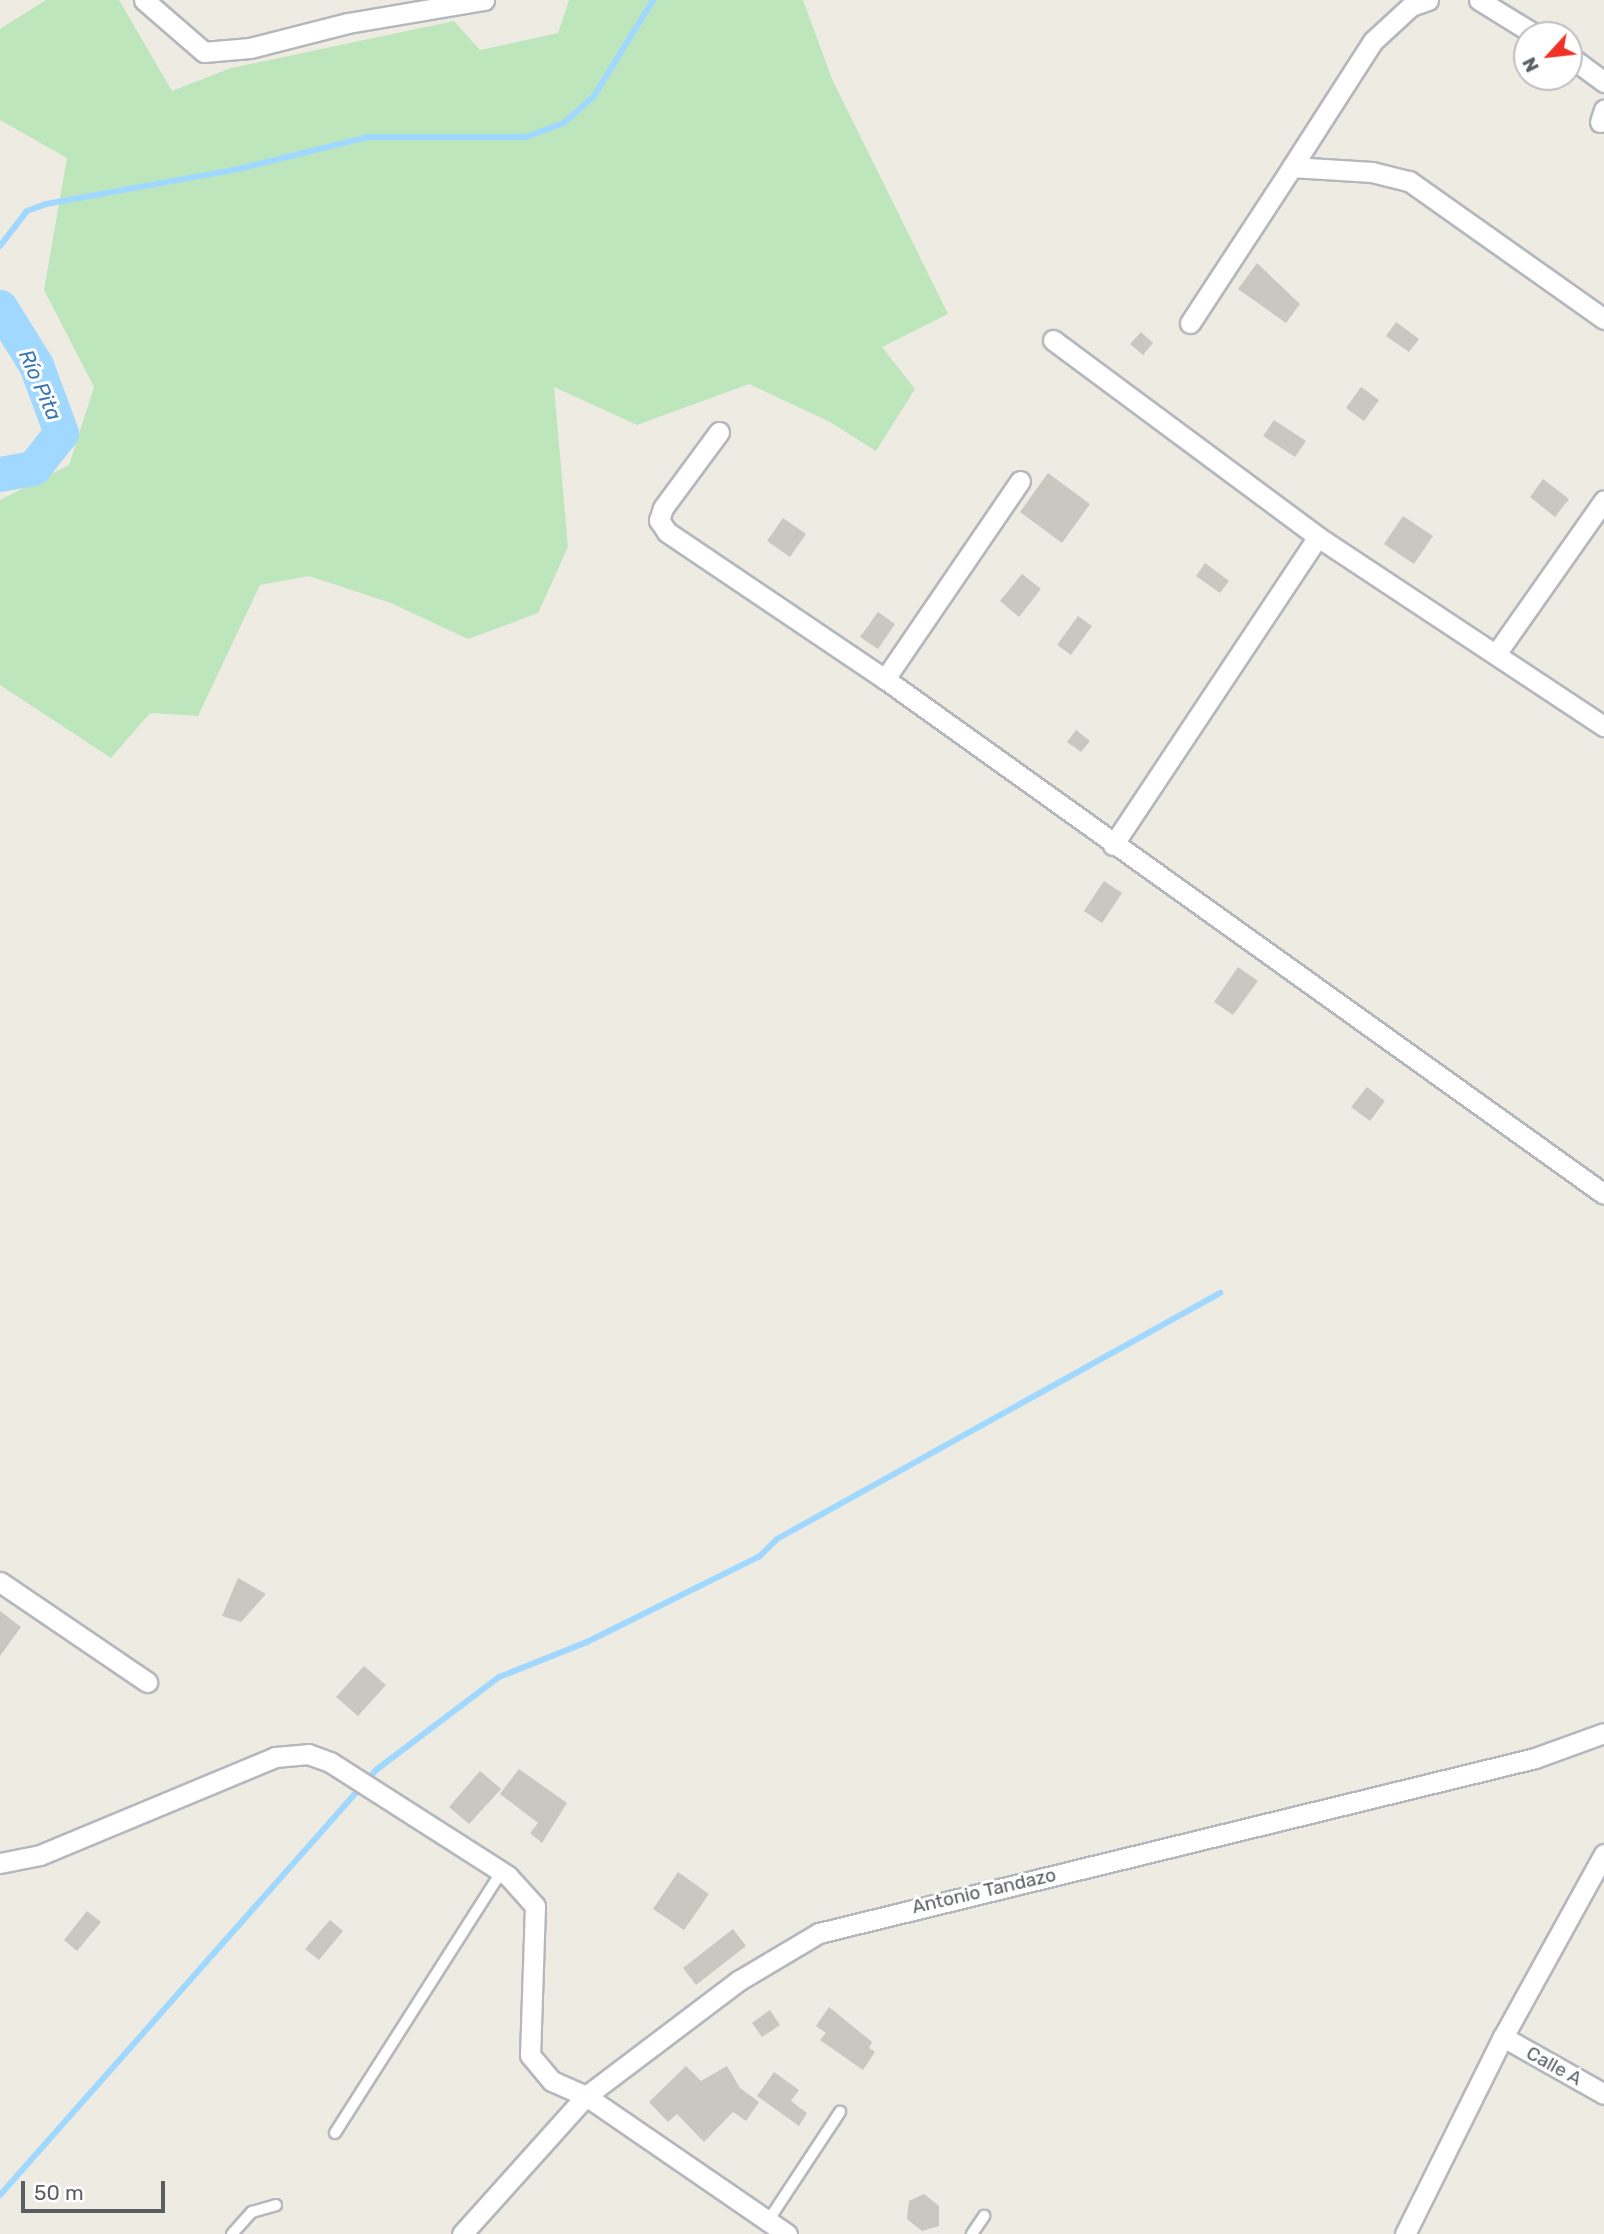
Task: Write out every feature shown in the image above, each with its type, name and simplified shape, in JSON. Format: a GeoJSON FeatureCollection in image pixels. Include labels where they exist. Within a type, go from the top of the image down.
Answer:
{"type":"FeatureCollection","features":[{"type":"Feature","properties":{"kind":"street"},"geometry":{"type":"LineString","coordinates":[[144,0],[204,52],[250,48],[348,23],[484,0]]}},
{"type":"Feature","properties":{"kind":"street"},"geometry":{"type":"LineString","coordinates":[[1190,323],[1373,41],[1411,6],[1428,0]]}},
{"type":"Feature","properties":{"kind":"street"},"geometry":{"type":"LineString","coordinates":[[1479,0],[1513,21]]}},
{"type":"Feature","properties":{"kind":"street"},"geometry":{"type":"LineString","coordinates":[[1583,66],[1604,82]]}},
{"type":"Feature","properties":{"kind":"street"},"geometry":{"type":"LineString","coordinates":[[1292,167],[1372,172],[1409,181],[1604,319]]}},
{"type":"Feature","properties":{"kind":"street"},"geometry":{"type":"LineString","coordinates":[[1053,340],[1318,537],[1498,651],[1604,726]]}},
{"type":"Feature","properties":{"kind":"street"},"geometry":{"type":"LineString","coordinates":[[719,432],[663,508],[659,520],[667,532],[885,679],[1113,845],[1604,1194]]}},
{"type":"Feature","properties":{"kind":"street"},"geometry":{"type":"LineString","coordinates":[[885,679],[1020,481]]}},
{"type":"Feature","properties":{"kind":"street"},"geometry":{"type":"LineString","coordinates":[[1498,651],[1604,500]]}},
{"type":"Feature","properties":{"kind":"street"},"geometry":{"type":"LineString","coordinates":[[1113,845],[1318,537]]}},
{"type":"Feature","properties":{"kind":"street"},"geometry":{"type":"LineString","coordinates":[[0,1582],[148,1682]]}},
{"type":"Feature","properties":{"kind":"street","name":"Antonio Tandazo"},"geometry":{"type":"LineString","coordinates":[[462,2234],[586,2096],[737,1980],[831,1929],[1535,1758],[1604,1733]]}},
{"type":"Feature","properties":{"kind":"street"},"geometry":{"type":"LineString","coordinates":[[0,1863],[40,1856],[275,1757],[308,1755],[330,1762],[501,1872],[535,1906],[530,2055],[552,2081],[586,2096],[787,2234]]}},
{"type":"Feature","properties":{"kind":"street"},"geometry":{"type":"LineString","coordinates":[[1405,2234],[1503,2037],[1604,1854]]}},
{"type":"Feature","properties":{"kind":"street","name":"Calle A"},"geometry":{"type":"LineString","coordinates":[[1503,2037],[1604,2094]]}},
{"type":"Feature","properties":{"kind":"lane"},"geometry":{"type":"LineString","coordinates":[[335,2133],[501,1872]]}},
{"type":"Feature","properties":{"kind":"lane"},"geometry":{"type":"LineString","coordinates":[[768,2221],[839,2112]]}},
{"type":"Feature","properties":{"kind":"lane"},"geometry":{"type":"LineString","coordinates":[[232,2234],[252,2212],[276,2204]]}},
{"type":"Feature","properties":{"kind":"lane"},"geometry":{"type":"LineString","coordinates":[[972,2234],[984,2216]]}},
{"type":"Feature","properties":{"kind":"green space"},"geometry":{"type":"Polygon","coordinates":[[[46,0],[119,0],[172,91],[231,68],[454,21],[480,50],[558,33],[569,0],[803,0],[832,79],[948,314],[882,347],[915,389],[876,451],[830,422],[749,384],[637,425],[554,387],[568,547],[538,613],[468,639],[391,603],[309,576],[260,585],[198,716],[150,713],[111,758],[0,685],[0,500],[69,465],[94,387],[44,290],[67,158],[0,120],[0,29],[46,0]]]}},
{"type":"Feature","properties":{"kind":"building"},"geometry":{"type":"Polygon","coordinates":[[[1257,263],[1300,304],[1286,323],[1238,289],[1257,263]]]}},
{"type":"Feature","properties":{"kind":"building"},"geometry":{"type":"Polygon","coordinates":[[[1396,322],[1419,339],[1409,352],[1386,336],[1396,322]]]}},
{"type":"Feature","properties":{"kind":"building"},"geometry":{"type":"Polygon","coordinates":[[[1141,332],[1153,343],[1143,355],[1130,344],[1141,332]]]}},
{"type":"Feature","properties":{"kind":"building"},"geometry":{"type":"Polygon","coordinates":[[[1361,387],[1379,400],[1364,421],[1346,408],[1361,387]]]}},
{"type":"Feature","properties":{"kind":"building"},"geometry":{"type":"Polygon","coordinates":[[[1274,420],[1306,441],[1295,457],[1263,436],[1274,420]]]}},
{"type":"Feature","properties":{"kind":"building"},"geometry":{"type":"Polygon","coordinates":[[[1048,473],[1090,504],[1062,543],[1020,512],[1048,473]]]}},
{"type":"Feature","properties":{"kind":"building"},"geometry":{"type":"Polygon","coordinates":[[[1543,479],[1569,499],[1555,517],[1530,497],[1543,479]]]}},
{"type":"Feature","properties":{"kind":"building"},"geometry":{"type":"Polygon","coordinates":[[[1403,516],[1433,536],[1414,564],[1384,544],[1403,516]]]}},
{"type":"Feature","properties":{"kind":"building"},"geometry":{"type":"Polygon","coordinates":[[[783,518],[806,534],[790,557],[767,541],[783,518]]]}},
{"type":"Feature","properties":{"kind":"building"},"geometry":{"type":"Polygon","coordinates":[[[1205,563],[1229,581],[1220,593],[1196,576],[1205,563]]]}},
{"type":"Feature","properties":{"kind":"building"},"geometry":{"type":"Polygon","coordinates":[[[1022,574],[1041,589],[1019,617],[1000,601],[1022,574]]]}},
{"type":"Feature","properties":{"kind":"building"},"geometry":{"type":"Polygon","coordinates":[[[878,612],[895,624],[878,649],[860,637],[878,612]]]}},
{"type":"Feature","properties":{"kind":"building"},"geometry":{"type":"Polygon","coordinates":[[[1078,616],[1092,626],[1071,655],[1057,645],[1078,616]]]}},
{"type":"Feature","properties":{"kind":"building"},"geometry":{"type":"Polygon","coordinates":[[[1076,730],[1090,741],[1081,752],[1067,742],[1076,730]]]}},
{"type":"Feature","properties":{"kind":"building"},"geometry":{"type":"Polygon","coordinates":[[[1104,881],[1122,893],[1102,923],[1084,911],[1104,881]]]}},
{"type":"Feature","properties":{"kind":"building"},"geometry":{"type":"Polygon","coordinates":[[[1238,967],[1258,981],[1233,1015],[1214,1002],[1238,967]]]}},
{"type":"Feature","properties":{"kind":"building"},"geometry":{"type":"Polygon","coordinates":[[[1367,1087],[1385,1101],[1370,1121],[1351,1107],[1367,1087]]]}},
{"type":"Feature","properties":{"kind":"building"},"geometry":{"type":"Polygon","coordinates":[[[238,1578],[266,1594],[241,1622],[222,1616],[238,1578]]]}},
{"type":"Feature","properties":{"kind":"building"},"geometry":{"type":"Polygon","coordinates":[[[0,1611],[21,1627],[0,1656],[0,1611]]]}},
{"type":"Feature","properties":{"kind":"building"},"geometry":{"type":"Polygon","coordinates":[[[364,1666],[386,1685],[358,1716],[336,1697],[364,1666]]]}},
{"type":"Feature","properties":{"kind":"building"},"geometry":{"type":"Polygon","coordinates":[[[519,1769],[567,1803],[542,1843],[530,1833],[538,1823],[500,1794],[519,1769]]]}},
{"type":"Feature","properties":{"kind":"building"},"geometry":{"type":"Polygon","coordinates":[[[480,1771],[501,1789],[469,1824],[449,1807],[480,1771]]]}},
{"type":"Feature","properties":{"kind":"building"},"geometry":{"type":"Polygon","coordinates":[[[678,1872],[709,1894],[684,1930],[653,1909],[678,1872]]]}},
{"type":"Feature","properties":{"kind":"building"},"geometry":{"type":"Polygon","coordinates":[[[87,1911],[101,1922],[77,1951],[64,1940],[87,1911]]]}},
{"type":"Feature","properties":{"kind":"building"},"geometry":{"type":"Polygon","coordinates":[[[330,1920],[343,1931],[319,1960],[305,1949],[330,1920]]]}},
{"type":"Feature","properties":{"kind":"building"},"geometry":{"type":"Polygon","coordinates":[[[733,1929],[746,1946],[696,1985],[683,1968],[733,1929]]]}},
{"type":"Feature","properties":{"kind":"building"},"geometry":{"type":"Polygon","coordinates":[[[829,2007],[872,2042],[869,2048],[875,2052],[863,2070],[820,2040],[826,2033],[816,2026],[829,2007]]]}},
{"type":"Feature","properties":{"kind":"building"},"geometry":{"type":"Polygon","coordinates":[[[770,2010],[780,2025],[762,2037],[752,2023],[770,2010]]]}},
{"type":"Feature","properties":{"kind":"building"},"geometry":{"type":"Polygon","coordinates":[[[686,2066],[701,2081],[727,2066],[740,2088],[759,2102],[746,2121],[733,2112],[704,2142],[677,2114],[668,2122],[649,2102],[686,2066]]]}},
{"type":"Feature","properties":{"kind":"building"},"geometry":{"type":"Polygon","coordinates":[[[774,2072],[799,2090],[791,2101],[807,2113],[799,2126],[757,2096],[774,2072]]]}},
{"type":"Feature","properties":{"kind":"building"},"geometry":{"type":"Polygon","coordinates":[[[924,2194],[939,2206],[939,2226],[922,2231],[907,2219],[909,2201],[924,2194]]]}},
{"type":"Feature","properties":{"kind":"waterway"},"geometry":{"type":"LineString","coordinates":[[0,246],[27,211],[46,204],[238,169],[368,137],[526,137],[564,123],[594,96],[653,0]]}},
{"type":"Feature","properties":{"kind":"waterway","name":"Río Pita"},"geometry":{"type":"LineString","coordinates":[[0,307],[36,365],[61,433],[33,468],[0,474]]}},
{"type":"Feature","properties":{"kind":"waterway"},"geometry":{"type":"LineString","coordinates":[[0,2195],[376,1770],[499,1677],[587,1642],[760,1556],[777,1539],[1220,1293]]}}]}
